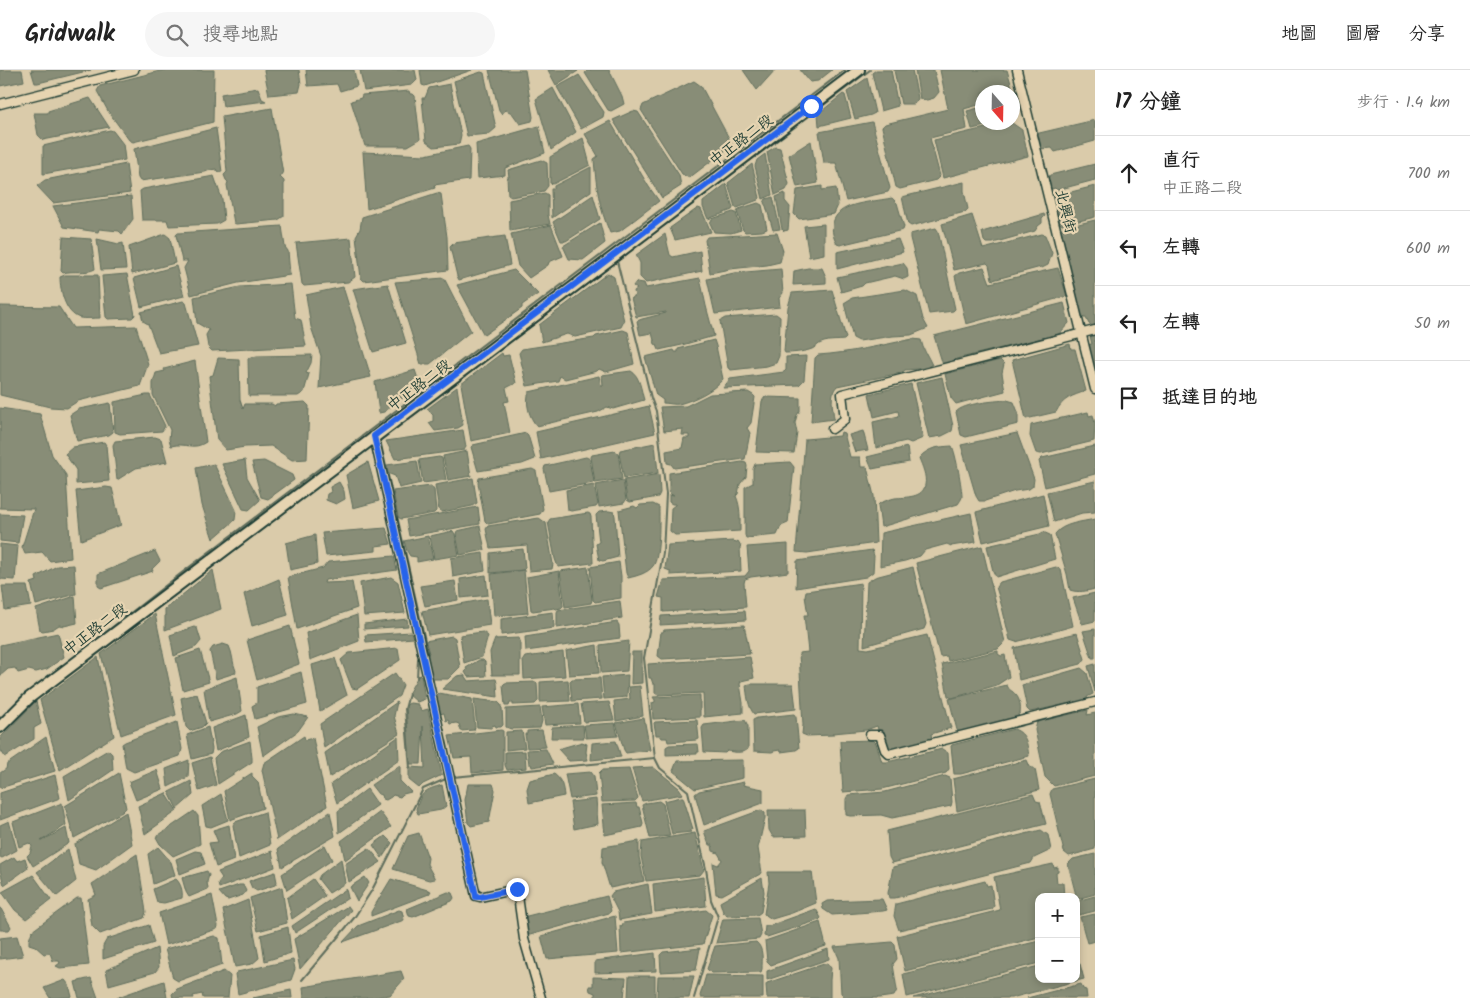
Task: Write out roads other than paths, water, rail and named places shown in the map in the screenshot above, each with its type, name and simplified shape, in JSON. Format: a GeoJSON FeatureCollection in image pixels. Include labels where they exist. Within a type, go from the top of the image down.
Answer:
{"type":"FeatureCollection","features":[{"type":"Feature","properties":{"kind":"main road","name":"中正路二段"},"geometry":{"type":"LineString","coordinates":[[0,727],[28,698],[859,70]]}},
{"type":"Feature","properties":{"kind":"street"},"geometry":{"type":"LineString","coordinates":[[0,104],[134,70]]}},
{"type":"Feature","properties":{"kind":"street","name":"北興街"},"geometry":{"type":"LineString","coordinates":[[1017,70],[1095,389]]}},
{"type":"Feature","properties":{"kind":"street"},"geometry":{"type":"LineString","coordinates":[[832,429],[845,419],[842,394],[1095,330]]}},
{"type":"Feature","properties":{"kind":"street"},"geometry":{"type":"LineString","coordinates":[[374,436],[476,897],[517,889],[524,939],[541,998]]}},
{"type":"Feature","properties":{"kind":"street"},"geometry":{"type":"LineString","coordinates":[[870,735],[880,735],[885,750],[889,754],[1095,702]]}},
{"type":"Feature","properties":{"kind":"waterway"},"geometry":{"type":"LineString","coordinates":[[41,683],[179,575],[845,70]]}},
{"type":"Feature","properties":{"kind":"waterway"},"geometry":{"type":"LineString","coordinates":[[378,442],[870,70]]}},
{"type":"Feature","properties":{"kind":"waterway"},"geometry":{"type":"LineString","coordinates":[[1013,70],[1037,168]]}},
{"type":"Feature","properties":{"kind":"waterway"},"geometry":{"type":"LineString","coordinates":[[617,261],[651,398],[656,411],[666,494],[663,553],[644,658],[655,758],[660,768],[688,791],[706,869],[711,900],[718,917],[694,998]]}},
{"type":"Feature","properties":{"kind":"waterway"},"geometry":{"type":"LineString","coordinates":[[380,440],[428,654],[425,655]]}},
{"type":"Feature","properties":{"kind":"waterway"},"geometry":{"type":"LineString","coordinates":[[63,680],[374,444]]}},
{"type":"Feature","properties":{"kind":"waterway"},"geometry":{"type":"LineString","coordinates":[[417,678],[418,659],[421,657]]}},
{"type":"Feature","properties":{"kind":"waterway"},"geometry":{"type":"LineString","coordinates":[[409,694],[405,709],[410,768]]}},
{"type":"Feature","properties":{"kind":"waterway"},"geometry":{"type":"LineString","coordinates":[[0,719],[26,695]]}},
{"type":"Feature","properties":{"kind":"waterway"},"geometry":{"type":"LineString","coordinates":[[453,777],[655,758]]}},
{"type":"Feature","properties":{"kind":"waterway"},"geometry":{"type":"LineString","coordinates":[[302,980],[354,918],[372,890],[423,789],[448,778]]}}]}
